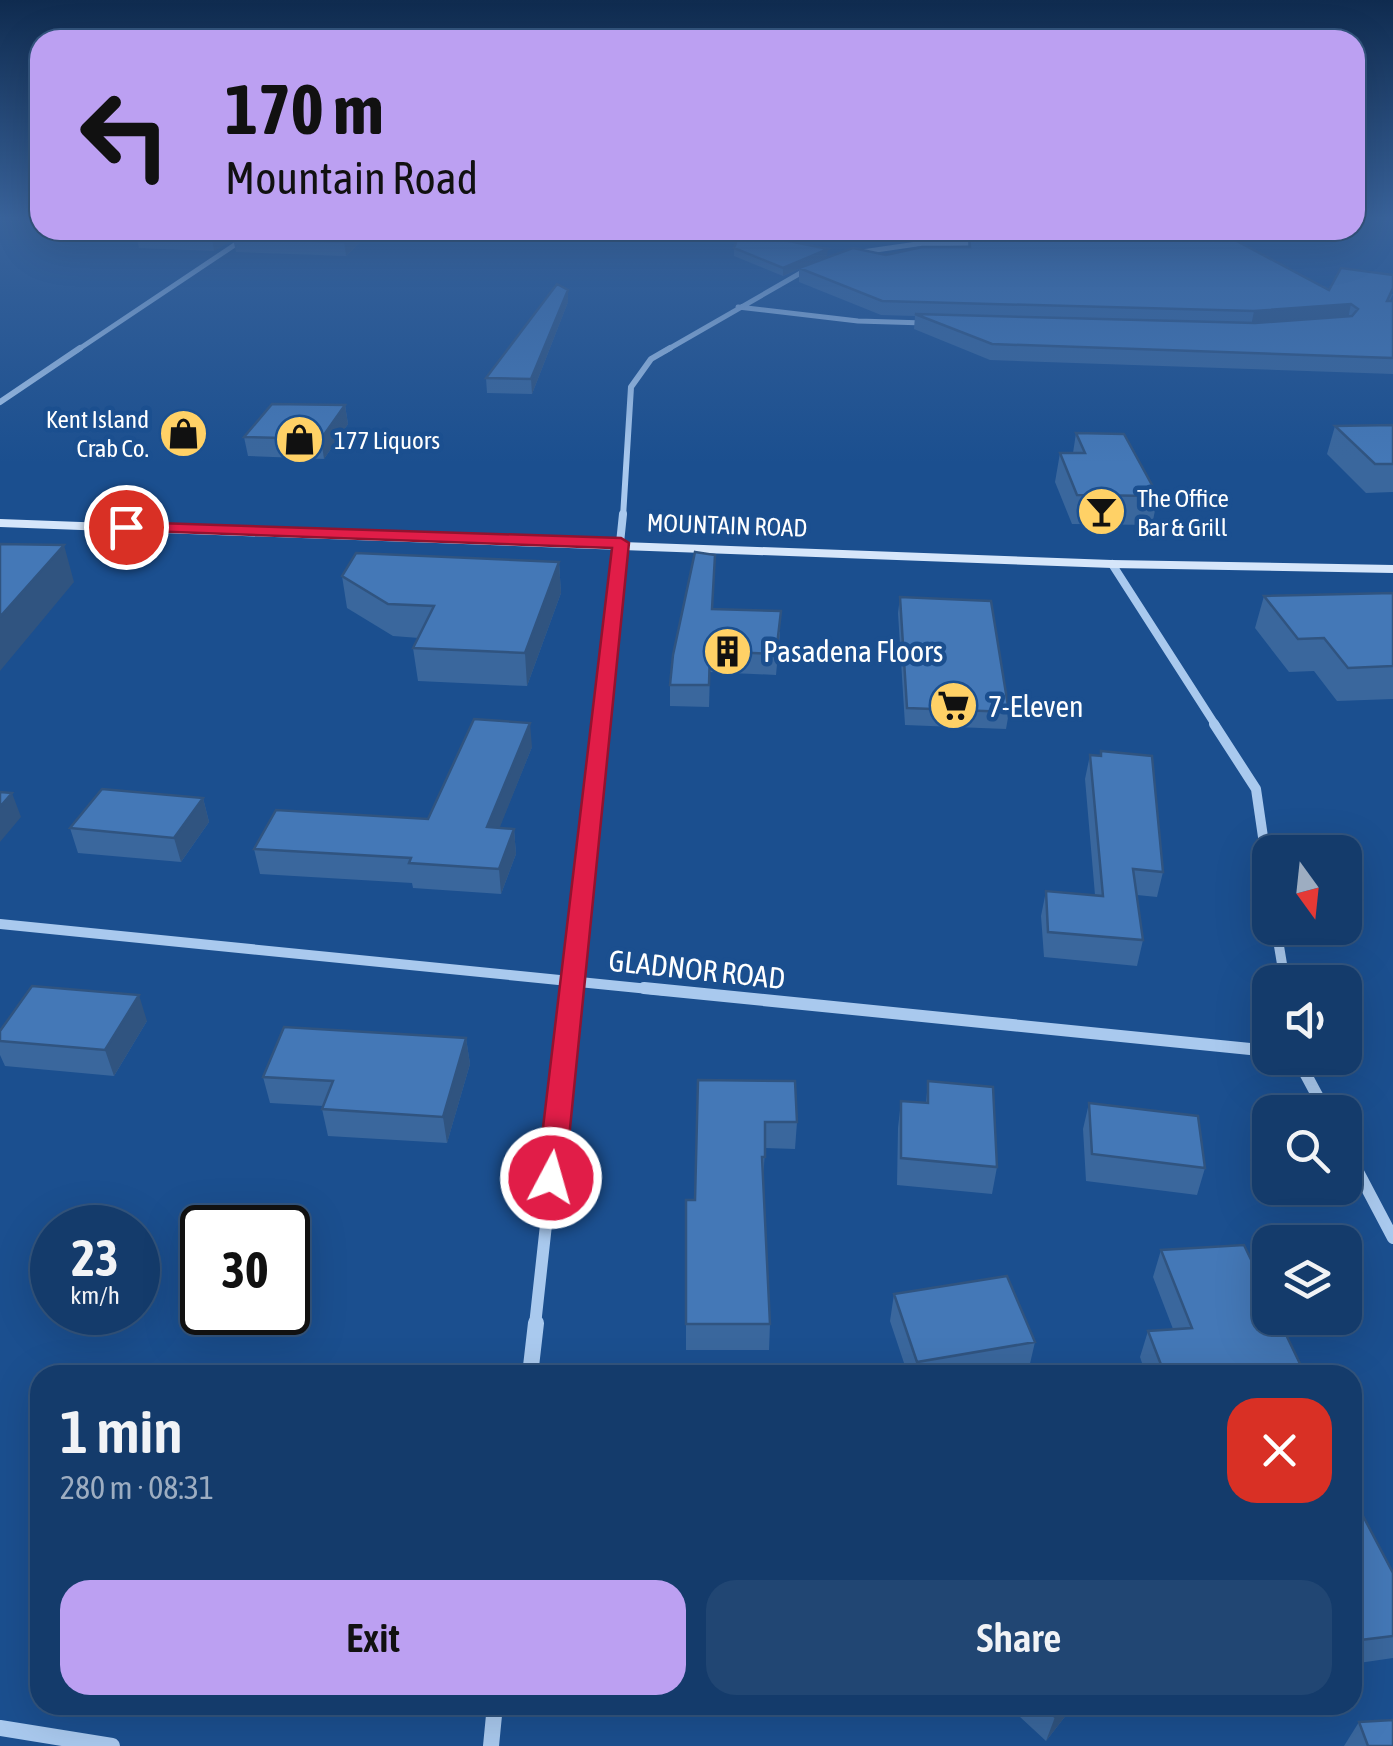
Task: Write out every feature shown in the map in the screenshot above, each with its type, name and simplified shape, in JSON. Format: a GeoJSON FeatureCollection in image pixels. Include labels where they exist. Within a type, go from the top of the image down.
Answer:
{"type":"FeatureCollection","features":[{"type":"Feature","properties":{"kind":"main road","name":"MOUNTAIN ROAD"},"geometry":{"type":"LineString","coordinates":[[0,523],[1112,564],[1393,568]]}},
{"type":"Feature","properties":{"kind":"street"},"geometry":{"type":"LineString","coordinates":[[0,402],[153,299]]}},
{"type":"Feature","properties":{"kind":"street"},"geometry":{"type":"LineString","coordinates":[[531,1365],[621,543],[631,387],[651,359],[752,299]]}},
{"type":"Feature","properties":{"kind":"street"},"geometry":{"type":"LineString","coordinates":[[737,307],[858,322],[937,324]]}},
{"type":"Feature","properties":{"kind":"street"},"geometry":{"type":"LineString","coordinates":[[1112,564],[1256,789],[1263,835]]}},
{"type":"Feature","properties":{"kind":"street","name":"GLADNOR ROAD"},"geometry":{"type":"LineString","coordinates":[[0,924],[1252,1049]]}},
{"type":"Feature","properties":{"kind":"street"},"geometry":{"type":"LineString","coordinates":[[1362,1180],[1393,1238]]}},
{"type":"Feature","properties":{"kind":"street"},"geometry":{"type":"LineString","coordinates":[[491,1746],[494,1715]]}},
{"type":"Feature","properties":{"kind":"street"},"geometry":{"type":"LineString","coordinates":[[0,1728],[112,1746]]}},
{"type":"Feature","properties":{"kind":"building"},"geometry":{"type":"Polygon","coordinates":[[[545,299],[564,299],[531,379],[486,378],[545,299]]]}},
{"type":"Feature","properties":{"kind":"building"},"geometry":{"type":"Polygon","coordinates":[[[878,299],[1388,299],[1393,301],[1393,358],[992,344],[915,314],[1255,323],[1352,316],[1358,309],[1351,304],[1254,311],[878,299]]]}},
{"type":"Feature","properties":{"kind":"building"},"geometry":{"type":"Polygon","coordinates":[[[272,404],[345,405],[321,439],[244,437],[272,404]]]}},
{"type":"Feature","properties":{"kind":"building"},"geometry":{"type":"Polygon","coordinates":[[[1393,425],[1393,464],[1375,464],[1335,426],[1393,425]]]}},
{"type":"Feature","properties":{"kind":"building"},"geometry":{"type":"Polygon","coordinates":[[[1076,433],[1124,434],[1158,496],[1077,495],[1060,453],[1085,453],[1076,433]]]}},
{"type":"Feature","properties":{"kind":"building"},"geometry":{"type":"Polygon","coordinates":[[[0,544],[64,545],[0,617],[0,544]]]}},
{"type":"Feature","properties":{"kind":"building"},"geometry":{"type":"Polygon","coordinates":[[[695,552],[715,555],[712,609],[781,611],[776,654],[710,651],[709,685],[670,685],[673,655],[695,552]]]}},
{"type":"Feature","properties":{"kind":"building"},"geometry":{"type":"Polygon","coordinates":[[[356,553],[559,562],[525,653],[413,648],[434,606],[388,604],[342,576],[356,553]]]}},
{"type":"Feature","properties":{"kind":"building"},"geometry":{"type":"Polygon","coordinates":[[[1393,593],[1393,666],[1348,668],[1324,638],[1298,639],[1264,596],[1393,593]]]}},
{"type":"Feature","properties":{"kind":"building"},"geometry":{"type":"Polygon","coordinates":[[[900,597],[991,601],[1009,712],[907,708],[900,597]]]}},
{"type":"Feature","properties":{"kind":"building"},"geometry":{"type":"Polygon","coordinates":[[[474,719],[530,723],[487,827],[514,829],[499,869],[409,863],[411,858],[254,849],[276,810],[428,819],[474,719]]]}},
{"type":"Feature","properties":{"kind":"building"},"geometry":{"type":"Polygon","coordinates":[[[1101,751],[1152,756],[1163,872],[1133,869],[1143,940],[1048,932],[1046,891],[1103,896],[1090,755],[1101,756],[1101,751]]]}},
{"type":"Feature","properties":{"kind":"building"},"geometry":{"type":"Polygon","coordinates":[[[102,789],[203,798],[174,838],[70,828],[102,789]]]}},
{"type":"Feature","properties":{"kind":"building"},"geometry":{"type":"Polygon","coordinates":[[[0,792],[12,793],[0,807],[0,792]]]}},
{"type":"Feature","properties":{"kind":"building"},"geometry":{"type":"Polygon","coordinates":[[[32,986],[139,995],[105,1050],[0,1041],[0,1031],[32,986]]]}},
{"type":"Feature","properties":{"kind":"building"},"geometry":{"type":"Polygon","coordinates":[[[284,1027],[466,1038],[443,1117],[322,1109],[333,1081],[263,1077],[284,1027]]]}},
{"type":"Feature","properties":{"kind":"building"},"geometry":{"type":"Polygon","coordinates":[[[698,1080],[795,1081],[797,1122],[765,1122],[762,1157],[770,1324],[686,1324],[686,1200],[695,1200],[698,1080]]]}},
{"type":"Feature","properties":{"kind":"building"},"geometry":{"type":"Polygon","coordinates":[[[928,1081],[993,1087],[997,1167],[901,1158],[901,1101],[928,1103],[928,1081]]]}},
{"type":"Feature","properties":{"kind":"building"},"geometry":{"type":"Polygon","coordinates":[[[1089,1103],[1198,1116],[1205,1168],[1092,1154],[1089,1103]]]}},
{"type":"Feature","properties":{"kind":"building"},"geometry":{"type":"Polygon","coordinates":[[[1244,1245],[1252,1262],[1252,1335],[1286,1335],[1301,1365],[1161,1365],[1148,1331],[1192,1328],[1161,1250],[1244,1245]]]}},
{"type":"Feature","properties":{"kind":"building"},"geometry":{"type":"Polygon","coordinates":[[[1007,1276],[1035,1342],[917,1362],[894,1294],[1007,1276]]]}},
{"type":"Feature","properties":{"kind":"building"},"geometry":{"type":"Polygon","coordinates":[[[1362,1514],[1393,1573],[1393,1636],[1362,1640],[1362,1514]]]}},
{"type":"Feature","properties":{"kind":"building"},"geometry":{"type":"Polygon","coordinates":[[[1393,1720],[1393,1746],[1368,1746],[1359,1722],[1393,1720]]]}},
{"type":"Feature","properties":{"kind":"place","name":"Kent Island Crab Co."},"geometry":{"type":"Point","coordinates":[184,433]}},
{"type":"Feature","properties":{"kind":"place","name":"177 Liquors"},"geometry":{"type":"Point","coordinates":[299,440]}},
{"type":"Feature","properties":{"kind":"place","name":"The Office Bar & Grill"},"geometry":{"type":"Point","coordinates":[1102,512]}},
{"type":"Feature","properties":{"kind":"place","name":"Pasadena Floors"},"geometry":{"type":"Point","coordinates":[728,651]}},
{"type":"Feature","properties":{"kind":"place","name":"7-Eleven"},"geometry":{"type":"Point","coordinates":[953,706]}},
{"type":"Feature","properties":{"kind":"route"},"geometry":{"type":"LineString","coordinates":[[126,527],[621,543],[551,1178]]}}]}
